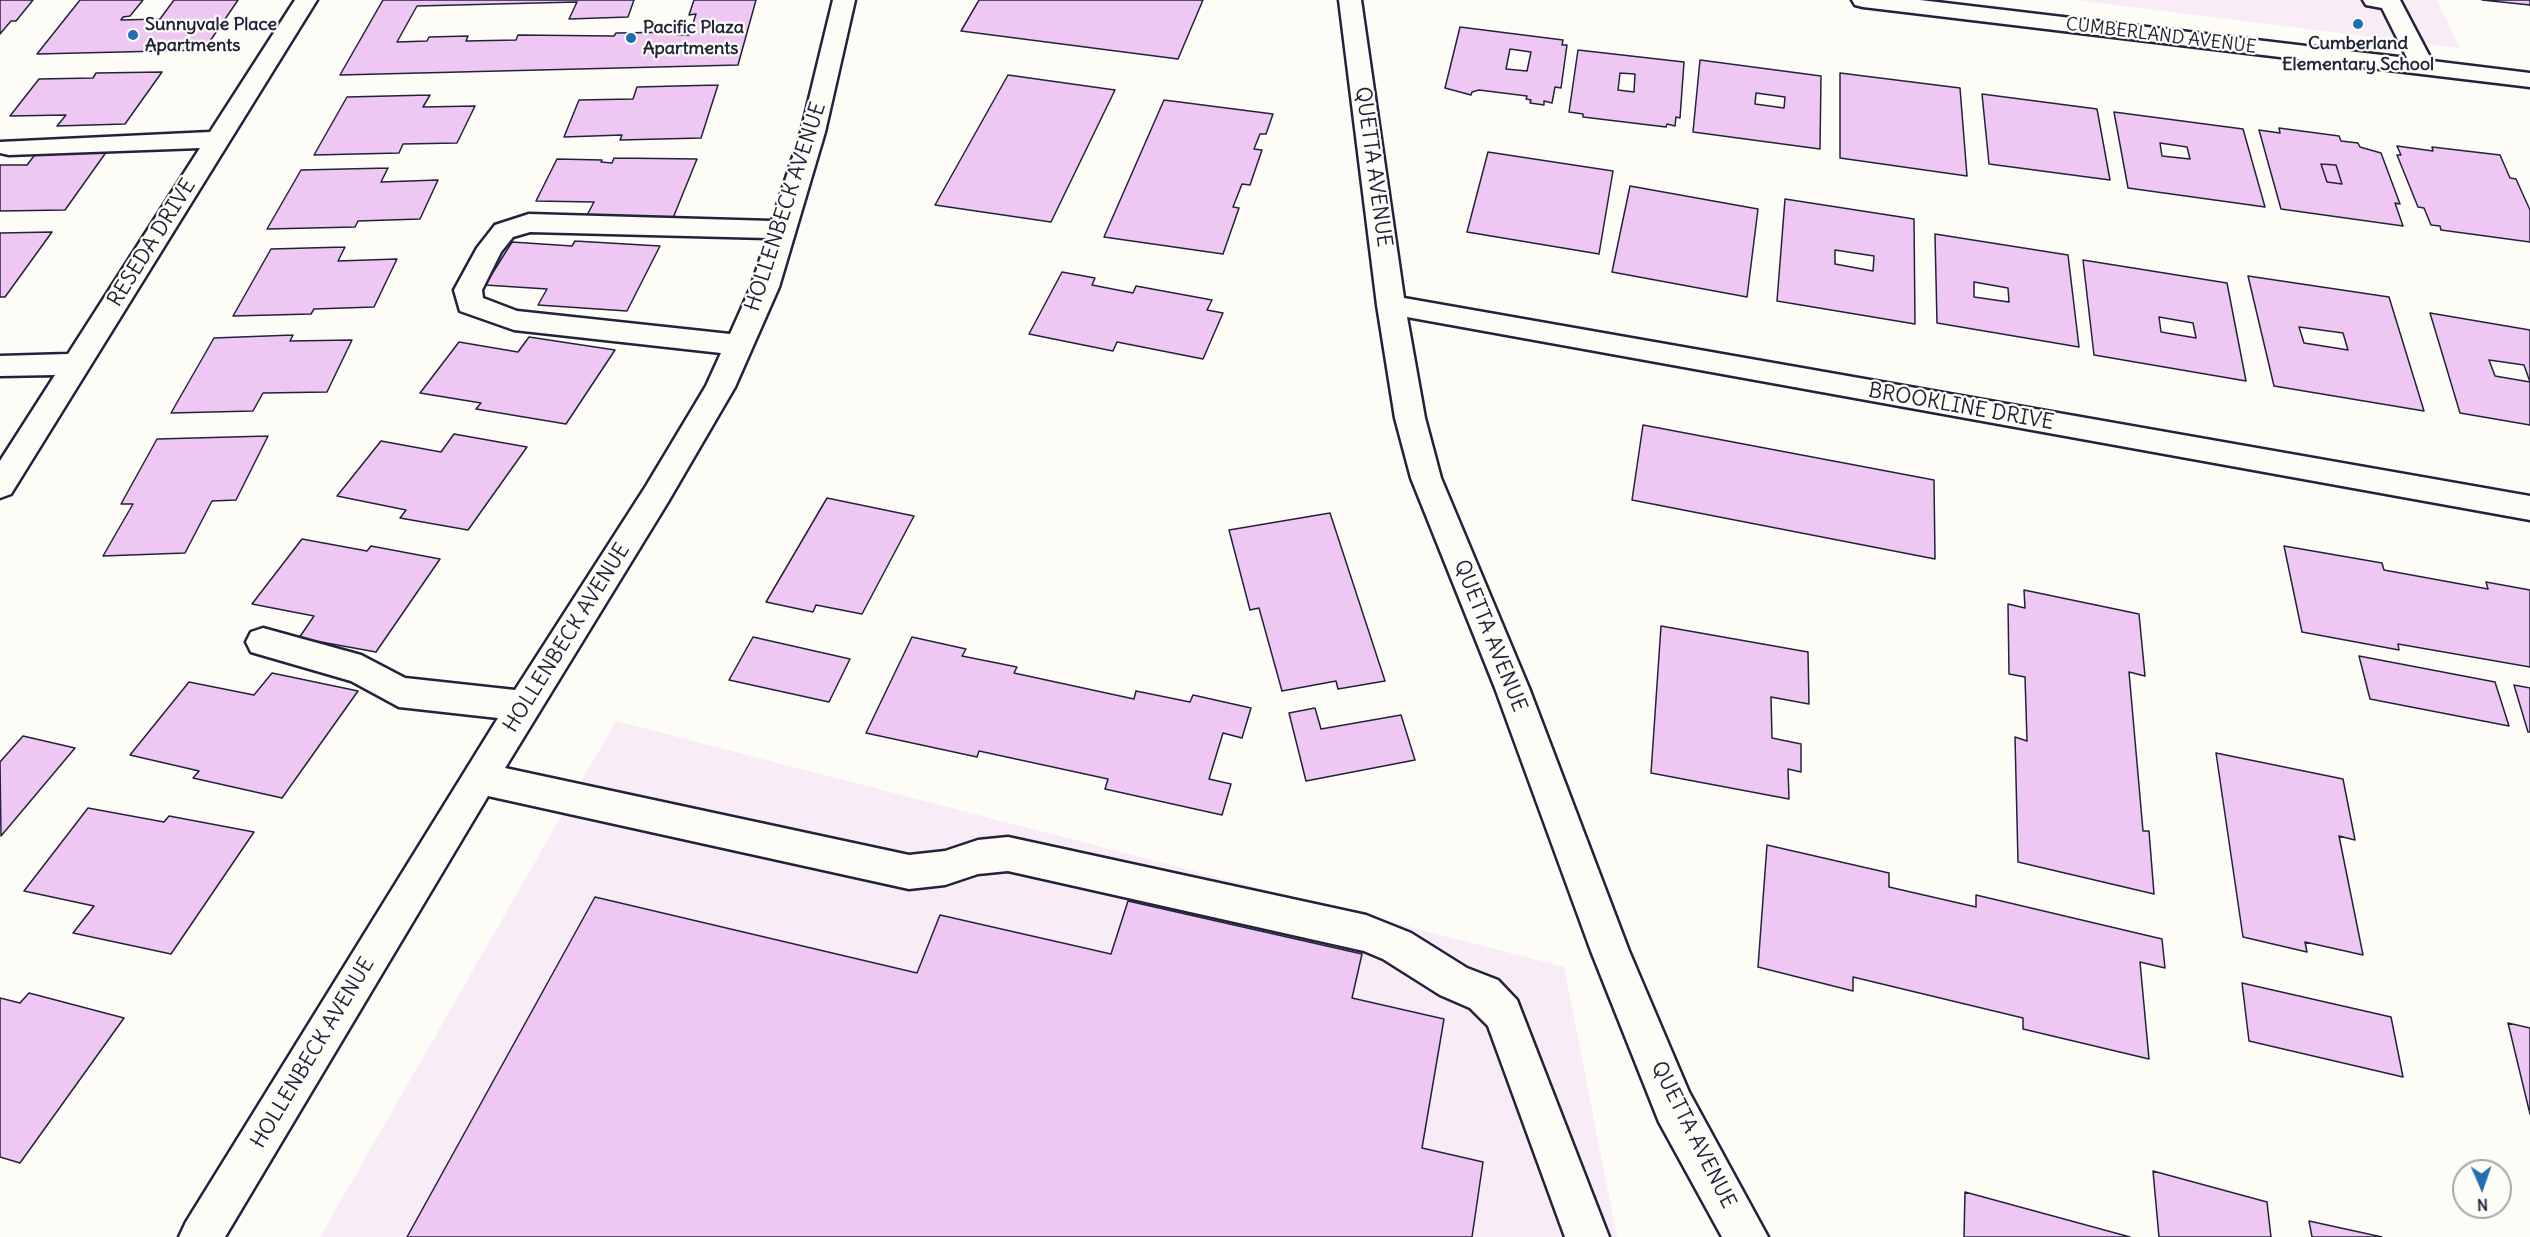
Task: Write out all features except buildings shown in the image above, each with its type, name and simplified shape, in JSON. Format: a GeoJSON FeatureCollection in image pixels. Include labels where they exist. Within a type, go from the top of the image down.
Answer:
{"type":"FeatureCollection","features":[{"type":"Feature","properties":{"kind":"street","name":"RESEDA DRIVE"},"geometry":{"type":"LineString","coordinates":[[0,486],[306,0]]}},
{"type":"Feature","properties":{"kind":"street","name":"HOLLENBECK AVENUE"},"geometry":{"type":"LineString","coordinates":[[201,1237],[479,778],[657,494],[720,387],[765,287],[813,132],[844,0]]}},
{"type":"Feature","properties":{"kind":"street","name":"QUETTA AVENUE"},"geometry":{"type":"LineString","coordinates":[[1350,0],[1391,305],[1410,418],[1426,478],[1512,688],[1610,951],[1674,1107],[1746,1237]]}},
{"type":"Feature","properties":{"kind":"street","name":"CUMBERLAND AVENUE"},"geometry":{"type":"LineString","coordinates":[[1863,0],[2018,10],[2530,80]]}},
{"type":"Feature","properties":{"kind":"street"},"geometry":{"type":"LineString","coordinates":[[2374,0],[2391,3],[2423,67]]}},
{"type":"Feature","properties":{"kind":"street"},"geometry":{"type":"LineString","coordinates":[[9,147],[217,140]]}},
{"type":"Feature","properties":{"kind":"street"},"geometry":{"type":"LineString","coordinates":[[739,345],[514,320],[470,303],[468,290],[490,248],[504,231],[530,223],[782,231]]}},
{"type":"Feature","properties":{"kind":"street","name":"BROOKLINE DRIVE"},"geometry":{"type":"LineString","coordinates":[[1391,305],[2530,508]]}},
{"type":"Feature","properties":{"kind":"street"},"geometry":{"type":"LineString","coordinates":[[0,366],[75,364]]}},
{"type":"Feature","properties":{"kind":"street"},"geometry":{"type":"LineString","coordinates":[[263,642],[361,669],[399,692],[524,706]]}},
{"type":"Feature","properties":{"kind":"street"},"geometry":{"type":"LineString","coordinates":[[479,778],[909,872],[945,868],[978,857],[1008,854],[1366,933],[1396,946],[1454,982],[1484,994],[1503,1014],[1587,1237]]}},
{"type":"Feature","properties":{"kind":"shaded area","name":"Cumberland Elementary School"},"geometry":{"type":"Polygon","coordinates":[[[2075,0],[2437,0],[2460,48],[2075,0]]]}},
{"type":"Feature","properties":{"kind":"shaded area"},"geometry":{"type":"Polygon","coordinates":[[[616,721],[1564,967],[1617,1237],[320,1237],[616,721]]]}},
{"type":"Feature","properties":{"kind":"place","name":"Cumberland Elementary School"},"geometry":{"type":"Point","coordinates":[2358,24]}},
{"type":"Feature","properties":{"kind":"place","name":"Sunnyvale Place Apartments"},"geometry":{"type":"Point","coordinates":[133,35]}},
{"type":"Feature","properties":{"kind":"place","name":"Pacific Plaza Apartments"},"geometry":{"type":"Point","coordinates":[631,38]}}]}
